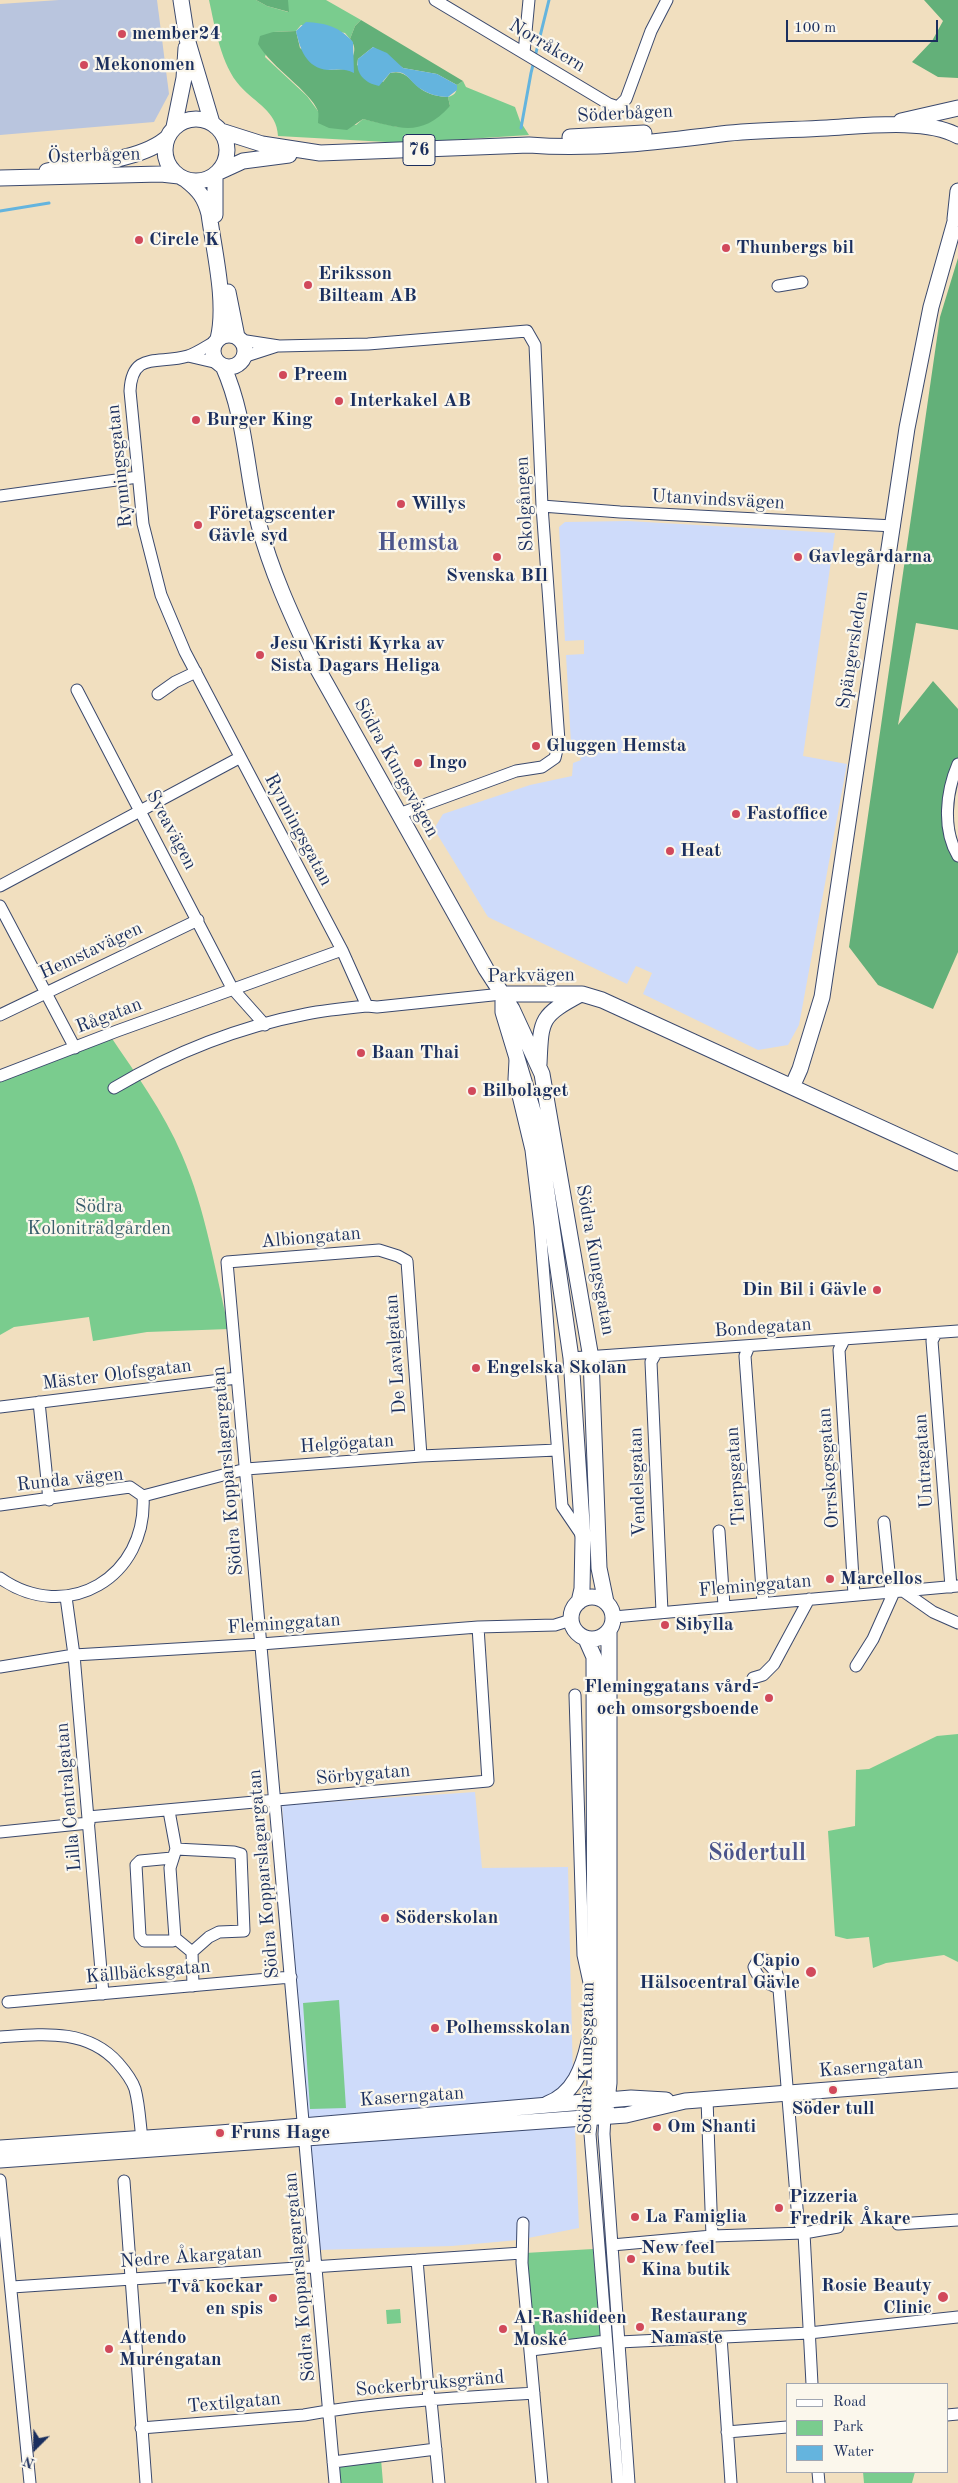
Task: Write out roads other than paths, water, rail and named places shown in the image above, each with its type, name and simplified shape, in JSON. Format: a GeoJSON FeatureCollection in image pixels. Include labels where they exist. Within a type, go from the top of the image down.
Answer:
{"type":"FeatureCollection","features":[{"type":"Feature","properties":{"kind":"main road"},"geometry":{"type":"LineString","coordinates":[[180,0],[186,40],[216,127],[227,144],[227,154],[217,173],[214,214],[239,339],[244,347],[242,359],[233,367],[221,365],[213,352],[220,330],[220,302],[206,202],[199,190],[174,172],[166,159],[165,151],[184,78],[186,40]]}},
{"type":"Feature","properties":{"kind":"main road","name":"Söderbågen"},"geometry":{"type":"LineString","coordinates":[[886,124],[958,108]]}},
{"type":"Feature","properties":{"kind":"main road"},"geometry":{"type":"LineString","coordinates":[[171,132],[188,118],[197,118],[216,127]]}},
{"type":"Feature","properties":{"kind":"main road"},"geometry":{"type":"LineString","coordinates":[[958,123],[958,137]]}},
{"type":"Feature","properties":{"kind":"main road","name":"Söderbågen"},"geometry":{"type":"LineString","coordinates":[[217,173],[243,161],[308,152],[378,152],[529,145],[557,147],[603,146],[723,134],[886,124],[934,128],[958,137]]}},
{"type":"Feature","properties":{"kind":"main road","name":"Söderbågen"},"geometry":{"type":"LineString","coordinates":[[216,127],[262,144],[308,152]]}},
{"type":"Feature","properties":{"kind":"main road","name":"Österbågen"},"geometry":{"type":"LineString","coordinates":[[4,178],[133,154],[161,143],[171,132]]}},
{"type":"Feature","properties":{"kind":"main road"},"geometry":{"type":"LineString","coordinates":[[183,178],[202,181],[217,173]]}},
{"type":"Feature","properties":{"kind":"main road","name":"Österbågen"},"geometry":{"type":"LineString","coordinates":[[4,178],[83,178],[161,174],[183,178]]}},
{"type":"Feature","properties":{"kind":"main road","name":"Spängersleden"},"geometry":{"type":"LineString","coordinates":[[792,1087],[800,1069],[822,997],[859,736],[894,526],[907,428],[931,307],[956,215],[958,191]]}},
{"type":"Feature","properties":{"kind":"main road"},"geometry":{"type":"LineString","coordinates":[[217,340],[228,335],[239,339]]}},
{"type":"Feature","properties":{"kind":"main road","name":"Södra Kungsvägen"},"geometry":{"type":"LineString","coordinates":[[242,359],[239,407],[259,526],[288,606],[311,657],[502,994]]}},
{"type":"Feature","properties":{"kind":"main road","name":"Södra Kungsvägen"},"geometry":{"type":"LineString","coordinates":[[221,365],[239,407]]}},
{"type":"Feature","properties":{"kind":"main road","name":"Parkvägen"},"geometry":{"type":"LineString","coordinates":[[502,994],[582,994],[625,1009],[958,1163]]}},
{"type":"Feature","properties":{"kind":"main road","name":"Södra Kungsgatan"},"geometry":{"type":"LineString","coordinates":[[502,994],[503,1012],[537,1124],[571,1358],[583,1538],[582,1590],[571,1620],[576,1632],[586,1639],[594,1657],[595,2006],[599,2109]]}},
{"type":"Feature","properties":{"kind":"main road","name":"Södra Kungsgatan"},"geometry":{"type":"LineString","coordinates":[[502,994],[539,1068],[591,1358],[599,1568],[606,1602],[614,1616],[609,1632],[609,2083],[599,2109]]}},
{"type":"Feature","properties":{"kind":"main road"},"geometry":{"type":"LineString","coordinates":[[539,1068],[540,1038],[544,1019],[559,1006],[582,994]]}},
{"type":"Feature","properties":{"kind":"main road"},"geometry":{"type":"LineString","coordinates":[[579,1602],[591,1597],[606,1602]]}},
{"type":"Feature","properties":{"kind":"main road"},"geometry":{"type":"LineString","coordinates":[[586,1639],[598,1639],[609,1632]]}},
{"type":"Feature","properties":{"kind":"main road"},"geometry":{"type":"LineString","coordinates":[[535,2108],[557,2100],[575,2082],[586,2057],[595,2006]]}},
{"type":"Feature","properties":{"kind":"main road","name":"Kaserngatan"},"geometry":{"type":"LineString","coordinates":[[305,2132],[535,2108],[599,2109],[626,2115],[685,2101],[958,2080]]}},
{"type":"Feature","properties":{"kind":"main road","name":"Kaserngatan"},"geometry":{"type":"LineString","coordinates":[[0,2160],[10,2151],[143,2144],[599,2109]]}},
{"type":"Feature","properties":{"kind":"street","name":"Norråkern"},"geometry":{"type":"LineString","coordinates":[[435,0],[616,107],[622,105],[626,100],[651,31],[667,0]]}},
{"type":"Feature","properties":{"kind":"street"},"geometry":{"type":"LineString","coordinates":[[529,0],[532,58]]}},
{"type":"Feature","properties":{"kind":"street"},"geometry":{"type":"LineString","coordinates":[[778,286],[802,282]]}},
{"type":"Feature","properties":{"kind":"street","name":"Skolgången"},"geometry":{"type":"LineString","coordinates":[[239,339],[279,346],[368,344],[527,331],[535,346],[542,506],[559,741],[554,758],[542,767],[516,771],[399,814]]}},
{"type":"Feature","properties":{"kind":"street"},"geometry":{"type":"LineString","coordinates":[[188,356],[217,340]]}},
{"type":"Feature","properties":{"kind":"street","name":"Skolgången"},"geometry":{"type":"LineString","coordinates":[[242,359],[279,346]]}},
{"type":"Feature","properties":{"kind":"street"},"geometry":{"type":"LineString","coordinates":[[188,356],[221,365]]}},
{"type":"Feature","properties":{"kind":"street","name":"Rynningsgatan"},"geometry":{"type":"LineString","coordinates":[[188,356],[152,360],[136,367],[131,379],[130,391],[143,524],[156,582],[185,652],[239,758],[342,950],[367,1006]]}},
{"type":"Feature","properties":{"kind":"street"},"geometry":{"type":"LineString","coordinates":[[0,496],[138,477]]}},
{"type":"Feature","properties":{"kind":"street","name":"Utanvindsvägen"},"geometry":{"type":"LineString","coordinates":[[542,506],[620,512],[894,526]]}},
{"type":"Feature","properties":{"kind":"street"},"geometry":{"type":"LineString","coordinates":[[158,694],[175,682],[196,672]]}},
{"type":"Feature","properties":{"kind":"street","name":"Sveavägen"},"geometry":{"type":"LineString","coordinates":[[77,690],[232,988]]}},
{"type":"Feature","properties":{"kind":"street"},"geometry":{"type":"LineString","coordinates":[[0,886],[239,758]]}},
{"type":"Feature","properties":{"kind":"street"},"geometry":{"type":"LineString","coordinates":[[958,764],[953,776],[948,813],[949,838],[958,856]]}},
{"type":"Feature","properties":{"kind":"street"},"geometry":{"type":"LineString","coordinates":[[0,906],[76,1048]]}},
{"type":"Feature","properties":{"kind":"street","name":"Hemstavägen"},"geometry":{"type":"LineString","coordinates":[[0,1015],[198,920]]}},
{"type":"Feature","properties":{"kind":"street","name":"Rågatan"},"geometry":{"type":"LineString","coordinates":[[0,1076],[232,988],[342,950]]}},
{"type":"Feature","properties":{"kind":"street"},"geometry":{"type":"LineString","coordinates":[[232,988],[265,1025]]}},
{"type":"Feature","properties":{"kind":"street","name":"Parkvägen"},"geometry":{"type":"LineString","coordinates":[[114,1088],[191,1050],[226,1036],[306,1014],[367,1006],[377,1007],[502,994]]}},
{"type":"Feature","properties":{"kind":"street","name":"Södra Kungsgatan"},"geometry":{"type":"LineString","coordinates":[[516,1051],[514,1079],[531,1150],[540,1226],[562,1506],[583,1538]]}},
{"type":"Feature","properties":{"kind":"street","name":"Albiongatan"},"geometry":{"type":"LineString","coordinates":[[227,1262],[378,1250],[398,1256]]}},
{"type":"Feature","properties":{"kind":"street","name":"De Lavalgatan"},"geometry":{"type":"LineString","coordinates":[[398,1256],[407,1261],[421,1456]]}},
{"type":"Feature","properties":{"kind":"street","name":"Södra Kopparslagargatan"},"geometry":{"type":"LineString","coordinates":[[227,1262],[335,2483]]}},
{"type":"Feature","properties":{"kind":"street","name":"Bondegatan"},"geometry":{"type":"LineString","coordinates":[[571,1358],[958,1331]]}},
{"type":"Feature","properties":{"kind":"street","name":"Untragatan"},"geometry":{"type":"LineString","coordinates":[[936,1333],[932,1342],[954,1587]]}},
{"type":"Feature","properties":{"kind":"street","name":"Orrskogsgatan"},"geometry":{"type":"LineString","coordinates":[[844,1340],[839,1350],[854,1595]]}},
{"type":"Feature","properties":{"kind":"street","name":"Tierpsgatan"},"geometry":{"type":"LineString","coordinates":[[749,1346],[745,1356],[764,1603]]}},
{"type":"Feature","properties":{"kind":"street","name":"Vendelsgatan"},"geometry":{"type":"LineString","coordinates":[[656,1353],[651,1362],[662,1612]]}},
{"type":"Feature","properties":{"kind":"street","name":"Mäster Olofsgatan"},"geometry":{"type":"LineString","coordinates":[[0,1407],[238,1378]]}},
{"type":"Feature","properties":{"kind":"street"},"geometry":{"type":"LineString","coordinates":[[39,1402],[48,1500]]}},
{"type":"Feature","properties":{"kind":"street","name":"Helgögatan"},"geometry":{"type":"LineString","coordinates":[[142,1496],[246,1469],[421,1456],[557,1450]]}},
{"type":"Feature","properties":{"kind":"street","name":"Runda vägen"},"geometry":{"type":"LineString","coordinates":[[0,1505],[48,1500],[130,1487],[142,1496],[144,1510],[138,1537],[124,1565],[107,1579],[93,1587],[66,1597],[46,1596],[14,1587],[0,1578]]}},
{"type":"Feature","properties":{"kind":"street"},"geometry":{"type":"LineString","coordinates":[[856,1666],[873,1639],[896,1592],[884,1522]]}},
{"type":"Feature","properties":{"kind":"street"},"geometry":{"type":"LineString","coordinates":[[719,1531],[724,1606]]}},
{"type":"Feature","properties":{"kind":"street","name":"Fleminggatan"},"geometry":{"type":"LineString","coordinates":[[614,1616],[954,1587]]}},
{"type":"Feature","properties":{"kind":"street"},"geometry":{"type":"LineString","coordinates":[[896,1592],[958,1623]]}},
{"type":"Feature","properties":{"kind":"street","name":"Lilla Centralgatan"},"geometry":{"type":"LineString","coordinates":[[66,1597],[74,1655],[103,1994]]}},
{"type":"Feature","properties":{"kind":"street"},"geometry":{"type":"LineString","coordinates":[[753,1678],[763,1675],[774,1664],[809,1599]]}},
{"type":"Feature","properties":{"kind":"street","name":"Fleminggatan"},"geometry":{"type":"LineString","coordinates":[[0,1667],[74,1655],[261,1644],[478,1627],[555,1625],[571,1620]]}},
{"type":"Feature","properties":{"kind":"street","name":"Sörbygatan"},"geometry":{"type":"LineString","coordinates":[[0,1832],[169,1811],[488,1780],[478,1627]]}},
{"type":"Feature","properties":{"kind":"street","name":"Södra Kungsgatan"},"geometry":{"type":"LineString","coordinates":[[575,1695],[583,1956],[595,2006]]}},
{"type":"Feature","properties":{"kind":"street"},"geometry":{"type":"LineString","coordinates":[[169,1811],[174,1853],[170,1868],[175,1938],[192,1952],[194,1986]]}},
{"type":"Feature","properties":{"kind":"street"},"geometry":{"type":"LineString","coordinates":[[175,1938],[173,1941],[166,1942],[144,1942],[140,1936],[136,1865],[140,1861],[174,1853],[234,1852],[241,1854],[244,1931],[219,1932],[192,1952]]}},
{"type":"Feature","properties":{"kind":"street","name":"Källbäcksgatan"},"geometry":{"type":"LineString","coordinates":[[8,2002],[291,1977]]}},
{"type":"Feature","properties":{"kind":"street"},"geometry":{"type":"LineString","coordinates":[[779,1988],[798,2220],[804,2234],[812,2383]]}},
{"type":"Feature","properties":{"kind":"street"},"geometry":{"type":"LineString","coordinates":[[0,2037],[42,2034],[70,2035],[106,2051],[122,2067],[134,2088],[143,2144]]}},
{"type":"Feature","properties":{"kind":"street"},"geometry":{"type":"LineString","coordinates":[[707,2099],[712,2236]]}},
{"type":"Feature","properties":{"kind":"street","name":"Södra Kungsgatan"},"geometry":{"type":"LineString","coordinates":[[599,2109],[604,2134],[629,2483]]}},
{"type":"Feature","properties":{"kind":"street","name":"Södra Kungsgatan"},"geometry":{"type":"LineString","coordinates":[[599,2109],[590,2134],[618,2483]]}},
{"type":"Feature","properties":{"kind":"street"},"geometry":{"type":"LineString","coordinates":[[0,2180],[30,2483]]}},
{"type":"Feature","properties":{"kind":"street"},"geometry":{"type":"LineString","coordinates":[[124,2181],[146,2483]]}},
{"type":"Feature","properties":{"kind":"street"},"geometry":{"type":"LineString","coordinates":[[898,2224],[958,2220]]}},
{"type":"Feature","properties":{"kind":"street"},"geometry":{"type":"LineString","coordinates":[[523,2223],[522,2254],[542,2483]]}},
{"type":"Feature","properties":{"kind":"street"},"geometry":{"type":"LineString","coordinates":[[612,2245],[712,2236],[804,2234],[838,2227]]}},
{"type":"Feature","properties":{"kind":"street","name":"Nedre Åkargatan"},"geometry":{"type":"LineString","coordinates":[[12,2287],[522,2254]]}},
{"type":"Feature","properties":{"kind":"street"},"geometry":{"type":"LineString","coordinates":[[417,2260],[439,2483]]}},
{"type":"Feature","properties":{"kind":"street"},"geometry":{"type":"LineString","coordinates":[[619,2342],[809,2332],[958,2317]]}},
{"type":"Feature","properties":{"kind":"street"},"geometry":{"type":"LineString","coordinates":[[721,2337],[731,2483]]}},
{"type":"Feature","properties":{"kind":"street"},"geometry":{"type":"LineString","coordinates":[[531,2350],[606,2342]]}},
{"type":"Feature","properties":{"kind":"street","name":"Sockerbruksgränd"},"geometry":{"type":"LineString","coordinates":[[330,2410],[430,2400],[534,2393]]}},
{"type":"Feature","properties":{"kind":"street","name":"Textilgatan"},"geometry":{"type":"LineString","coordinates":[[141,2428],[304,2414],[330,2410]]}},
{"type":"Feature","properties":{"kind":"street"},"geometry":{"type":"LineString","coordinates":[[727,2432],[786,2427]]}},
{"type":"Feature","properties":{"kind":"street"},"geometry":{"type":"LineString","coordinates":[[333,2462],[436,2449]]}},
{"type":"Feature","properties":{"kind":"water"},"geometry":{"type":"Polygon","coordinates":[[[306,22],[320,23],[338,29],[353,42],[354,73],[344,70],[328,70],[314,66],[309,62],[302,51],[296,31],[306,22]]]}},
{"type":"Feature","properties":{"kind":"water"},"geometry":{"type":"Polygon","coordinates":[[[373,47],[387,53],[403,68],[437,74],[457,85],[457,90],[448,97],[434,95],[421,89],[400,72],[390,73],[379,86],[369,83],[362,77],[357,64],[358,59],[373,47]]]}},
{"type":"Feature","properties":{"kind":"waterway"},"geometry":{"type":"LineString","coordinates":[[521,128],[531,73],[549,0]]}},
{"type":"Feature","properties":{"kind":"waterway"},"geometry":{"type":"LineString","coordinates":[[0,211],[49,203]]}},
{"type":"Feature","properties":{"kind":"place","name":"member24"},"geometry":{"type":"Point","coordinates":[122,34]}},
{"type":"Feature","properties":{"kind":"place","name":"Mekonomen"},"geometry":{"type":"Point","coordinates":[84,65]}},
{"type":"Feature","properties":{"kind":"place","name":"Circle K"},"geometry":{"type":"Point","coordinates":[139,240]}},
{"type":"Feature","properties":{"kind":"place","name":"Thunbergs bil"},"geometry":{"type":"Point","coordinates":[726,248]}},
{"type":"Feature","properties":{"kind":"place","name":"Eriksson Bilteam AB"},"geometry":{"type":"Point","coordinates":[308,285]}},
{"type":"Feature","properties":{"kind":"place","name":"Preem"},"geometry":{"type":"Point","coordinates":[283,375]}},
{"type":"Feature","properties":{"kind":"place","name":"Interkakel AB"},"geometry":{"type":"Point","coordinates":[339,401]}},
{"type":"Feature","properties":{"kind":"place","name":"Burger King"},"geometry":{"type":"Point","coordinates":[196,420]}},
{"type":"Feature","properties":{"kind":"place","name":"Willys"},"geometry":{"type":"Point","coordinates":[401,504]}},
{"type":"Feature","properties":{"kind":"place","name":"Företagscenter Gävle syd"},"geometry":{"type":"Point","coordinates":[198,525]}},
{"type":"Feature","properties":{"kind":"place","name":"Svenska BIl"},"geometry":{"type":"Point","coordinates":[497,557]}},
{"type":"Feature","properties":{"kind":"place","name":"Gavlegårdarna"},"geometry":{"type":"Point","coordinates":[798,557]}},
{"type":"Feature","properties":{"kind":"place","name":"Jesu Kristi Kyrka av Sista Dagars Heliga"},"geometry":{"type":"Point","coordinates":[260,655]}},
{"type":"Feature","properties":{"kind":"place","name":"Gluggen Hemsta"},"geometry":{"type":"Point","coordinates":[536,746]}},
{"type":"Feature","properties":{"kind":"place","name":"Ingo"},"geometry":{"type":"Point","coordinates":[418,763]}},
{"type":"Feature","properties":{"kind":"place","name":"Fastoffice"},"geometry":{"type":"Point","coordinates":[736,814]}},
{"type":"Feature","properties":{"kind":"place","name":"Heat"},"geometry":{"type":"Point","coordinates":[670,851]}},
{"type":"Feature","properties":{"kind":"place","name":"Baan Thai"},"geometry":{"type":"Point","coordinates":[361,1053]}},
{"type":"Feature","properties":{"kind":"place","name":"Bilbolaget"},"geometry":{"type":"Point","coordinates":[472,1091]}},
{"type":"Feature","properties":{"kind":"place","name":"Din Bil i Gävle"},"geometry":{"type":"Point","coordinates":[877,1290]}},
{"type":"Feature","properties":{"kind":"place","name":"Engelska Skolan"},"geometry":{"type":"Point","coordinates":[476,1368]}},
{"type":"Feature","properties":{"kind":"place","name":"Marcellos"},"geometry":{"type":"Point","coordinates":[830,1579]}},
{"type":"Feature","properties":{"kind":"place","name":"Sibylla"},"geometry":{"type":"Point","coordinates":[665,1625]}},
{"type":"Feature","properties":{"kind":"place","name":"Fleminggatans vård- och omsorgsboende"},"geometry":{"type":"Point","coordinates":[769,1698]}},
{"type":"Feature","properties":{"kind":"place","name":"Söderskolan"},"geometry":{"type":"Point","coordinates":[385,1918]}},
{"type":"Feature","properties":{"kind":"place","name":"Capio Hälsocentral Gävle"},"geometry":{"type":"Point","coordinates":[811,1972]}},
{"type":"Feature","properties":{"kind":"place","name":"Polhemsskolan"},"geometry":{"type":"Point","coordinates":[435,2028]}},
{"type":"Feature","properties":{"kind":"place","name":"Söder tull"},"geometry":{"type":"Point","coordinates":[833,2090]}},
{"type":"Feature","properties":{"kind":"place","name":"Om Shanti"},"geometry":{"type":"Point","coordinates":[657,2127]}},
{"type":"Feature","properties":{"kind":"place","name":"Fruns Hage"},"geometry":{"type":"Point","coordinates":[220,2133]}},
{"type":"Feature","properties":{"kind":"place","name":"Pizzeria Fredrik Åkare"},"geometry":{"type":"Point","coordinates":[779,2208]}},
{"type":"Feature","properties":{"kind":"place","name":"La Famiglia"},"geometry":{"type":"Point","coordinates":[635,2217]}},
{"type":"Feature","properties":{"kind":"place","name":"New feel Kina butik"},"geometry":{"type":"Point","coordinates":[631,2259]}},
{"type":"Feature","properties":{"kind":"place","name":"Rosie Beauty Clinic"},"geometry":{"type":"Point","coordinates":[943,2297]}},
{"type":"Feature","properties":{"kind":"place","name":"Två kockar en spis"},"geometry":{"type":"Point","coordinates":[273,2298]}},
{"type":"Feature","properties":{"kind":"place","name":"Restaurang Namaste"},"geometry":{"type":"Point","coordinates":[640,2327]}},
{"type":"Feature","properties":{"kind":"place","name":"Al-Rashideen Moské"},"geometry":{"type":"Point","coordinates":[503,2329]}},
{"type":"Feature","properties":{"kind":"place","name":"Attendo Muréngatan"},"geometry":{"type":"Point","coordinates":[109,2349]}},
{"type":"Feature","properties":{"kind":"district","name":"Hemsta"},"geometry":{"type":"Point","coordinates":[418,544]}},
{"type":"Feature","properties":{"kind":"district","name":"Södertull"},"geometry":{"type":"Point","coordinates":[757,1854]}},
{"type":"Feature","properties":{"kind":"park label","name":"Södra Koloniträdgården"},"geometry":{"type":"Point","coordinates":[99,1218]}}]}
